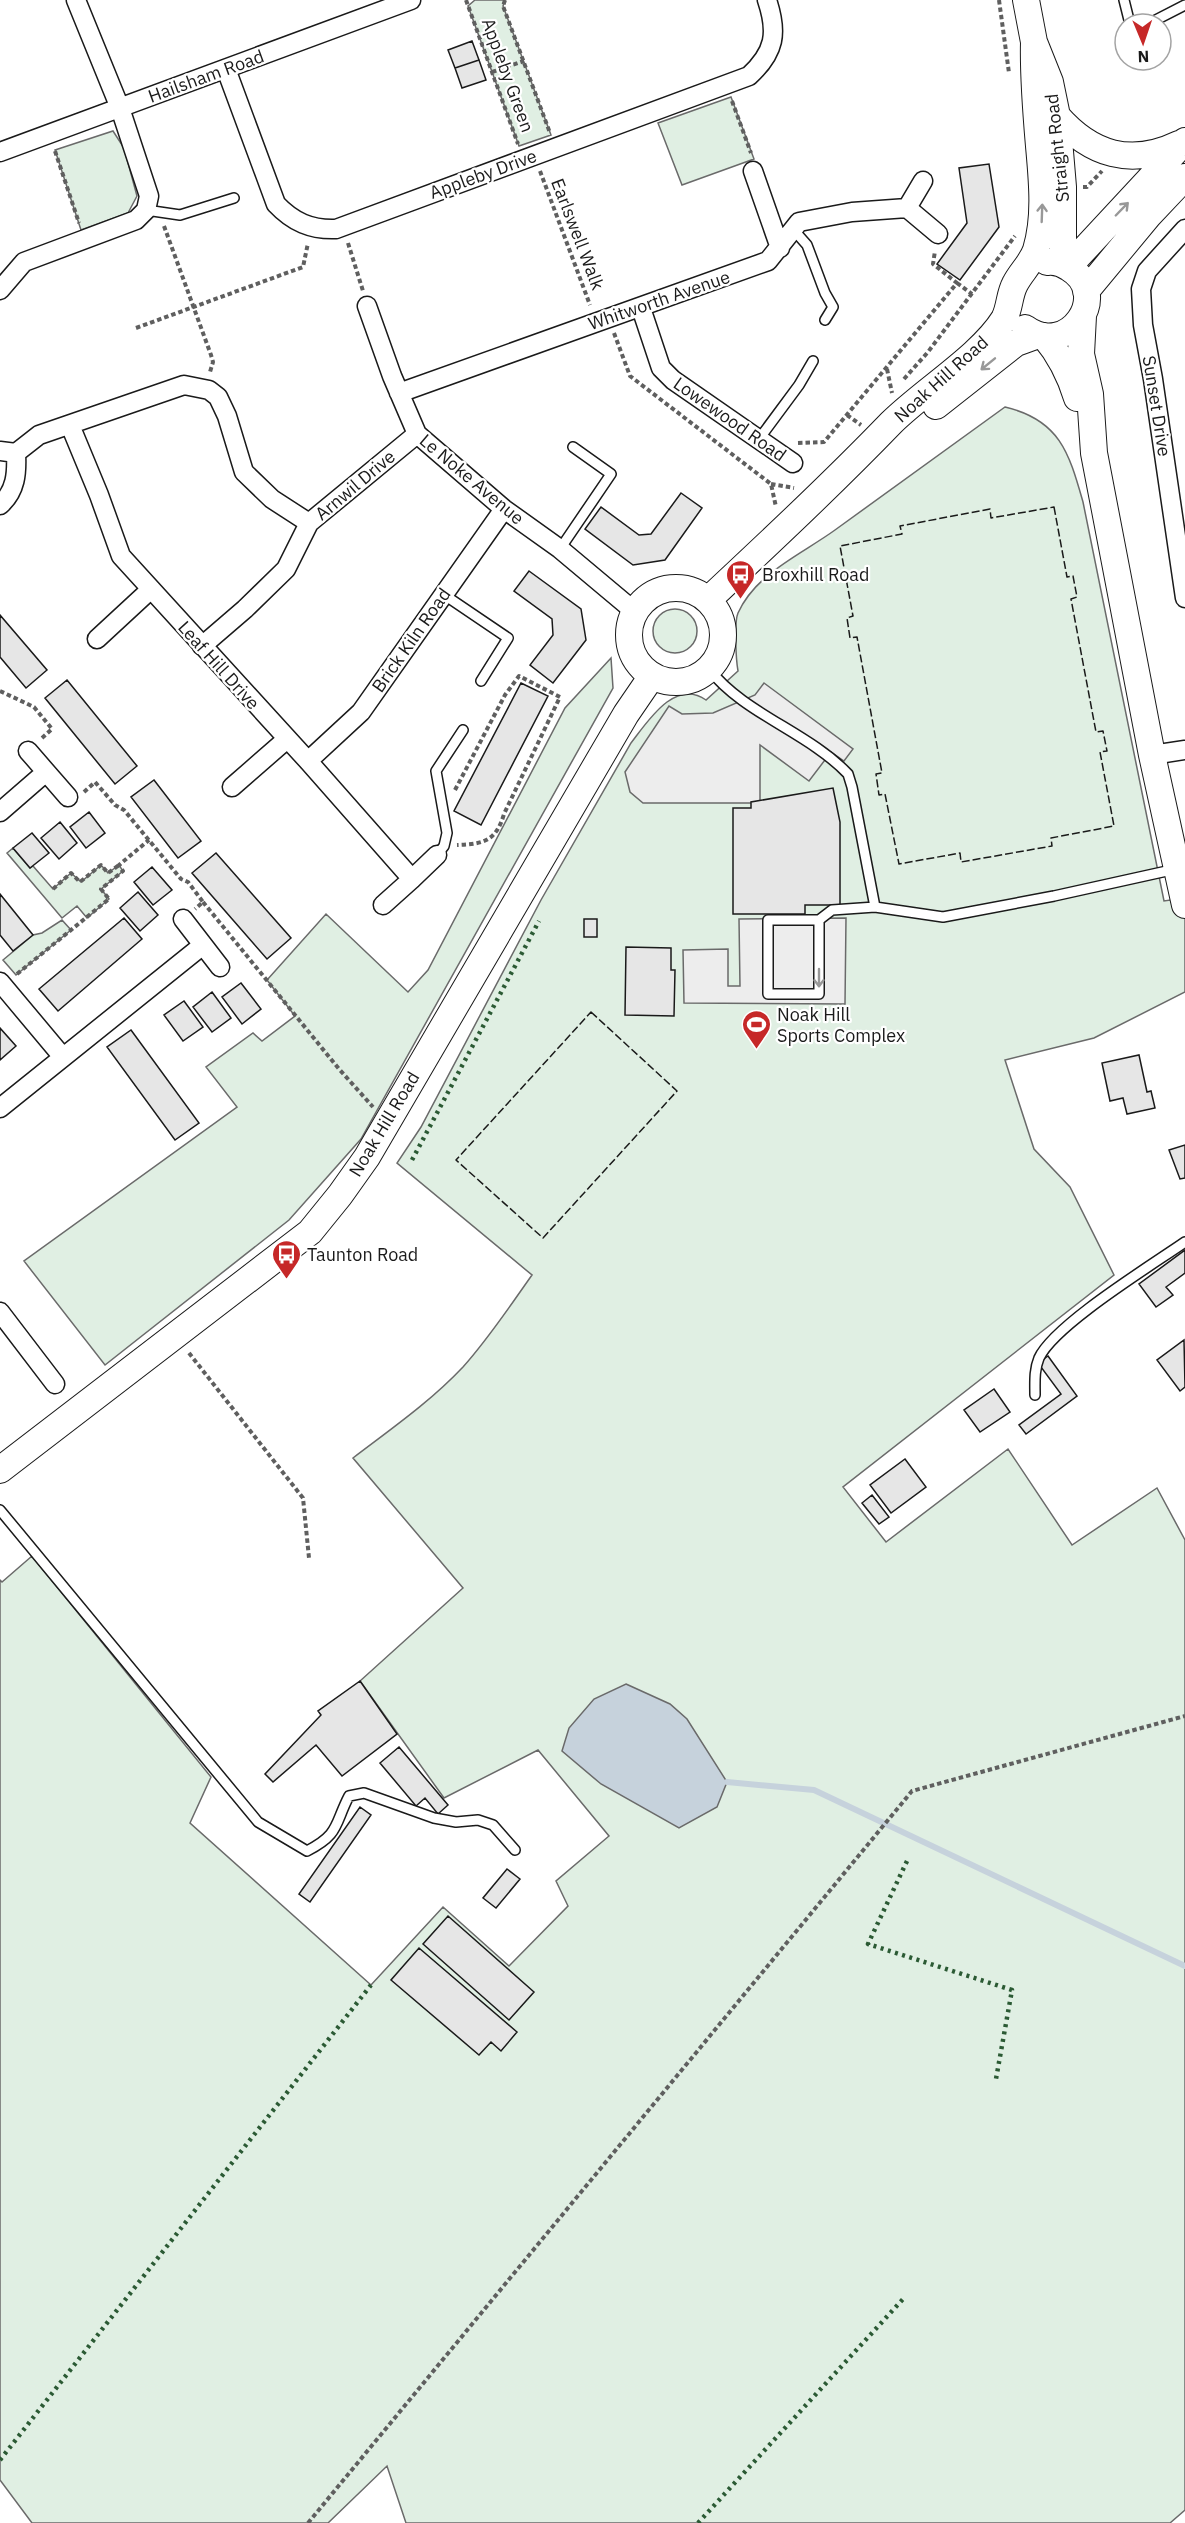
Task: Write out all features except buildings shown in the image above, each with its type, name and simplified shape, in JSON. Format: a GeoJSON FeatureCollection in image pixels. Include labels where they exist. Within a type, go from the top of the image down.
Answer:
{"type":"FeatureCollection","features":[{"type":"Feature","properties":{"kind":"street"},"geometry":{"type":"LineString","coordinates":[[0,290],[24,262],[136,220],[146,210],[149,196],[120,108],[76,0]]}},
{"type":"Feature","properties":{"kind":"street","name":"Hailsham Road"},"geometry":{"type":"LineString","coordinates":[[0,152],[411,0]]}},
{"type":"Feature","properties":{"kind":"street","name":"Appleby Drive"},"geometry":{"type":"LineString","coordinates":[[310,227],[320,230],[342,226],[749,76],[771,51],[774,31],[767,0]]}},
{"type":"Feature","properties":{"kind":"street","name":"Straight Road"},"geometry":{"type":"LineString","coordinates":[[1026,0],[1034,42],[1050,82],[1057,116],[1063,187],[1065,265]]}},
{"type":"Feature","properties":{"kind":"street","name":"Noak Hill Road"},"geometry":{"type":"LineString","coordinates":[[708,600],[863,454],[892,422],[990,337],[1004,318],[1018,277],[1027,268],[1036,250],[1041,222],[1042,186],[1033,71],[1034,42]]}},
{"type":"Feature","properties":{"kind":"street"},"geometry":{"type":"LineString","coordinates":[[226,69],[253,137],[271,194],[287,216],[310,227]]}},
{"type":"Feature","properties":{"kind":"street"},"geometry":{"type":"LineString","coordinates":[[1057,116],[1073,134],[1093,148],[1116,155],[1140,156],[1163,152],[1185,141]]}},
{"type":"Feature","properties":{"kind":"street"},"geometry":{"type":"LineString","coordinates":[[1065,265],[1185,141]]}},
{"type":"Feature","properties":{"kind":"street"},"geometry":{"type":"LineString","coordinates":[[753,171],[780,248]]}},
{"type":"Feature","properties":{"kind":"street","name":"Noak Hill Road"},"geometry":{"type":"LineString","coordinates":[[863,454],[904,431],[1016,343],[1041,336],[1064,334],[1075,327],[1085,304],[1149,215],[1185,177]]}},
{"type":"Feature","properties":{"kind":"street"},"geometry":{"type":"LineString","coordinates":[[907,208],[923,181]]}},
{"type":"Feature","properties":{"kind":"street"},"geometry":{"type":"LineString","coordinates":[[792,228],[799,222],[852,212],[907,208],[938,234]]}},
{"type":"Feature","properties":{"kind":"street","name":"Whitworth Avenue"},"geometry":{"type":"LineString","coordinates":[[399,393],[768,261],[780,248],[792,228]]}},
{"type":"Feature","properties":{"kind":"street","name":"Sunset Drive"},"geometry":{"type":"LineString","coordinates":[[1185,229],[1147,271],[1141,289],[1143,325],[1185,598]]}},
{"type":"Feature","properties":{"kind":"street"},"geometry":{"type":"LineString","coordinates":[[1027,268],[1051,261],[1065,265],[1082,280],[1085,304],[1081,354],[1090,394],[1094,453]]}},
{"type":"Feature","properties":{"kind":"street"},"geometry":{"type":"LineString","coordinates":[[1011,300],[1013,312],[1019,322],[1028,330],[1041,336],[1061,359],[1071,378],[1094,453],[1152,755],[1185,905]]}},
{"type":"Feature","properties":{"kind":"street","name":"Le Noke Avenue"},"geometry":{"type":"LineString","coordinates":[[367,306],[399,393],[417,434],[504,509],[560,549],[634,611]]}},
{"type":"Feature","properties":{"kind":"street","name":"Lowewood Road"},"geometry":{"type":"LineString","coordinates":[[641,308],[661,368],[673,380],[789,460]]}},
{"type":"Feature","properties":{"kind":"street"},"geometry":{"type":"LineString","coordinates":[[0,505],[9,497],[17,472],[8,452],[39,435],[184,385],[207,390],[218,397],[227,416],[244,472],[272,499],[309,523]]}},
{"type":"Feature","properties":{"kind":"street","name":"Leaf Hill Drive"},"geometry":{"type":"LineString","coordinates":[[70,425],[121,556],[412,879]]}},
{"type":"Feature","properties":{"kind":"street","name":"Arnwil Drive"},"geometry":{"type":"LineString","coordinates":[[202,646],[286,569],[309,523],[417,434]]}},
{"type":"Feature","properties":{"kind":"street","name":"Brick Kiln Road"},"geometry":{"type":"LineString","coordinates":[[308,761],[361,712],[504,509]]}},
{"type":"Feature","properties":{"kind":"street"},"geometry":{"type":"LineString","coordinates":[[663,589],[686,589],[708,600],[723,626],[722,647],[718,658],[709,669],[694,679],[678,682],[662,681],[652,676],[643,669],[632,654],[628,637],[634,611],[648,597],[663,589]]}},
{"type":"Feature","properties":{"kind":"street"},"geometry":{"type":"LineString","coordinates":[[97,639],[150,590]]}},
{"type":"Feature","properties":{"kind":"street","name":"Noak Hill Road"},"geometry":{"type":"LineString","coordinates":[[0,1470],[310,1232],[340,1195],[387,1122],[626,714],[652,676]]}},
{"type":"Feature","properties":{"kind":"street"},"geometry":{"type":"LineString","coordinates":[[232,788],[287,740]]}},
{"type":"Feature","properties":{"kind":"street"},"geometry":{"type":"LineString","coordinates":[[1152,755],[1185,750]]}},
{"type":"Feature","properties":{"kind":"street"},"geometry":{"type":"LineString","coordinates":[[28,751],[68,797]]}},
{"type":"Feature","properties":{"kind":"street"},"geometry":{"type":"LineString","coordinates":[[0,812],[46,772]]}},
{"type":"Feature","properties":{"kind":"street"},"geometry":{"type":"LineString","coordinates":[[382,905],[440,850]]}},
{"type":"Feature","properties":{"kind":"street"},"geometry":{"type":"LineString","coordinates":[[183,919],[220,967]]}},
{"type":"Feature","properties":{"kind":"street"},"geometry":{"type":"LineString","coordinates":[[0,1108],[203,945]]}},
{"type":"Feature","properties":{"kind":"street"},"geometry":{"type":"LineString","coordinates":[[2,983],[62,1056]]}},
{"type":"Feature","properties":{"kind":"street"},"geometry":{"type":"LineString","coordinates":[[0,1312],[55,1384]]}},
{"type":"Feature","properties":{"kind":"lane"},"geometry":{"type":"LineString","coordinates":[[1171,12],[1185,5]]}},
{"type":"Feature","properties":{"kind":"lane"},"geometry":{"type":"LineString","coordinates":[[146,210],[180,215],[234,198]]}},
{"type":"Feature","properties":{"kind":"lane"},"geometry":{"type":"LineString","coordinates":[[792,228],[807,244],[825,293],[833,307],[825,320]]}},
{"type":"Feature","properties":{"kind":"lane"},"geometry":{"type":"LineString","coordinates":[[759,439],[799,385],[813,361]]}},
{"type":"Feature","properties":{"kind":"lane"},"geometry":{"type":"LineString","coordinates":[[560,549],[611,474],[573,447]]}},
{"type":"Feature","properties":{"kind":"lane"},"geometry":{"type":"LineString","coordinates":[[443,594],[508,638],[481,681]]}},
{"type":"Feature","properties":{"kind":"lane"},"geometry":{"type":"LineString","coordinates":[[709,669],[722,686],[733,695],[766,715],[848,774],[875,908]]}},
{"type":"Feature","properties":{"kind":"lane"},"geometry":{"type":"LineString","coordinates":[[440,850],[447,833],[436,771],[463,730]]}},
{"type":"Feature","properties":{"kind":"lane"},"geometry":{"type":"LineString","coordinates":[[819,920],[819,994],[768,994],[768,920],[819,920],[832,910],[875,908],[943,917],[1054,896],[1176,869]]}},
{"type":"Feature","properties":{"kind":"lane"},"geometry":{"type":"LineString","coordinates":[[1035,1395],[1035,1372],[1040,1356],[1051,1341],[1078,1317],[1185,1242]]}},
{"type":"Feature","properties":{"kind":"lane"},"geometry":{"type":"LineString","coordinates":[[0,1510],[258,1822],[307,1851],[327,1841],[340,1821],[349,1796],[364,1793],[434,1818],[456,1822],[478,1820],[493,1825],[515,1850]]}},
{"type":"Feature","properties":{"kind":"path","name":"Appleby Green"},"geometry":{"type":"LineString","coordinates":[[466,0],[492,72],[529,157]]}},
{"type":"Feature","properties":{"kind":"path"},"geometry":{"type":"LineString","coordinates":[[505,0],[503,6],[556,147]]}},
{"type":"Feature","properties":{"kind":"path"},"geometry":{"type":"LineString","coordinates":[[999,0],[1010,77]]}},
{"type":"Feature","properties":{"kind":"path"},"geometry":{"type":"LineString","coordinates":[[492,72],[524,61]]}},
{"type":"Feature","properties":{"kind":"path"},"geometry":{"type":"LineString","coordinates":[[726,84],[754,159],[753,171]]}},
{"type":"Feature","properties":{"kind":"path"},"geometry":{"type":"LineString","coordinates":[[50,134],[84,238]]}},
{"type":"Feature","properties":{"kind":"path","name":"Earlswell Walk"},"geometry":{"type":"LineString","coordinates":[[529,157],[630,376],[771,484]]}},
{"type":"Feature","properties":{"kind":"path"},"geometry":{"type":"LineString","coordinates":[[146,210],[164,224],[213,362],[207,390]]}},
{"type":"Feature","properties":{"kind":"path"},"geometry":{"type":"LineString","coordinates":[[342,226],[367,306]]}},
{"type":"Feature","properties":{"kind":"path"},"geometry":{"type":"LineString","coordinates":[[136,328],[303,267],[310,227]]}},
{"type":"Feature","properties":{"kind":"path"},"geometry":{"type":"LineString","coordinates":[[886,400],[928,352],[1017,233]]}},
{"type":"Feature","properties":{"kind":"path"},"geometry":{"type":"LineString","coordinates":[[938,234],[933,264],[972,294]]}},
{"type":"Feature","properties":{"kind":"path"},"geometry":{"type":"LineString","coordinates":[[789,460],[799,442],[824,442],[957,283]]}},
{"type":"Feature","properties":{"kind":"path"},"geometry":{"type":"LineString","coordinates":[[887,368],[892,393]]}},
{"type":"Feature","properties":{"kind":"path"},"geometry":{"type":"LineString","coordinates":[[847,415],[863,427],[866,422]]}},
{"type":"Feature","properties":{"kind":"path"},"geometry":{"type":"LineString","coordinates":[[778,516],[771,484],[806,490]]}},
{"type":"Feature","properties":{"kind":"path"},"geometry":{"type":"LineString","coordinates":[[440,850],[487,841],[499,829],[560,697],[519,676],[489,725],[443,813]]}},
{"type":"Feature","properties":{"kind":"path"},"geometry":{"type":"LineString","coordinates":[[0,691],[34,707],[52,729],[28,751]]}},
{"type":"Feature","properties":{"kind":"path"},"geometry":{"type":"LineString","coordinates":[[68,797],[73,801],[95,782],[115,805],[124,810],[181,879],[188,882],[339,1069],[387,1122]]}},
{"type":"Feature","properties":{"kind":"path"},"geometry":{"type":"LineString","coordinates":[[53,889],[71,873],[80,882],[101,865],[108,873],[149,840]]}},
{"type":"Feature","properties":{"kind":"path"},"geometry":{"type":"LineString","coordinates":[[2,983],[109,899],[101,890],[123,871],[119,865]]}},
{"type":"Feature","properties":{"kind":"path"},"geometry":{"type":"LineString","coordinates":[[183,919],[203,902]]}},
{"type":"Feature","properties":{"kind":"path"},"geometry":{"type":"LineString","coordinates":[[175,1335],[303,1498],[309,1558]]}},
{"type":"Feature","properties":{"kind":"path"},"geometry":{"type":"LineString","coordinates":[[308,2523],[912,1791],[1185,1716]]}},
{"type":"Feature","properties":{"kind":"green space"},"geometry":{"type":"Polygon","coordinates":[[[475,0],[505,0],[503,6],[551,135],[519,146],[468,6],[475,0]]]}},
{"type":"Feature","properties":{"kind":"green space"},"geometry":{"type":"Polygon","coordinates":[[[731,97],[754,159],[682,185],[658,123],[731,97]]]}},
{"type":"Feature","properties":{"kind":"green space"},"geometry":{"type":"Polygon","coordinates":[[[113,131],[124,148],[137,196],[128,213],[81,230],[55,150],[113,131]]]}},
{"type":"Feature","properties":{"kind":"green space"},"geometry":{"type":"Polygon","coordinates":[[[1005,407],[1038,420],[1050,430],[1067,454],[1078,484],[1164,901],[1185,898],[1185,992],[1094,1038],[1005,1060],[1034,1149],[1070,1187],[1114,1275],[843,1487],[886,1542],[1008,1449],[1072,1545],[1157,1488],[1185,1540],[1185,2510],[1170,2523],[406,2523],[387,2466],[328,2523],[32,2523],[0,2480],[0,1580],[2,1582],[32,1556],[211,1777],[190,1823],[371,1985],[443,1907],[509,1966],[568,1906],[556,1881],[609,1836],[538,1750],[444,1798],[360,1681],[463,1588],[353,1458],[424,1404],[463,1367],[532,1275],[397,1163],[421,1127],[541,900],[631,743],[654,714],[673,698],[684,694],[695,695],[706,700],[738,671],[737,618],[746,599],[768,575],[835,530],[1005,407]]]}},
{"type":"Feature","properties":{"kind":"green space"},"geometry":{"type":"Polygon","coordinates":[[[675,609],[690,616],[697,631],[690,646],[675,653],[660,646],[653,631],[660,616],[675,609]]]}},
{"type":"Feature","properties":{"kind":"green space"},"geometry":{"type":"Polygon","coordinates":[[[611,658],[613,688],[361,1139],[289,1220],[105,1365],[24,1261],[237,1107],[206,1067],[253,1033],[262,1041],[295,1016],[267,980],[326,914],[408,992],[428,970],[565,708],[611,658]]]}},
{"type":"Feature","properties":{"kind":"green space"},"geometry":{"type":"Polygon","coordinates":[[[13,848],[53,889],[71,873],[81,882],[101,865],[108,873],[119,865],[123,871],[101,889],[109,899],[87,918],[77,906],[62,918],[7,853],[13,848]]]}},
{"type":"Feature","properties":{"kind":"green space"},"geometry":{"type":"Polygon","coordinates":[[[62,920],[71,930],[16,975],[3,960],[33,935],[42,933],[62,920]]]}},
{"type":"Feature","properties":{"kind":"shaded area"},"geometry":{"type":"Polygon","coordinates":[[[764,683],[853,749],[844,761],[831,752],[809,781],[760,745],[760,803],[643,803],[630,792],[625,772],[669,706],[682,714],[713,713],[755,695],[764,683]]]}},
{"type":"Feature","properties":{"kind":"shaded area"},"geometry":{"type":"Polygon","coordinates":[[[846,918],[845,1004],[684,1003],[683,950],[728,949],[728,986],[740,986],[739,919],[846,918]]]}},
{"type":"Feature","properties":{"kind":"shaded area"},"geometry":{"type":"Polygon","coordinates":[[[626,1684],[670,1704],[687,1719],[727,1782],[717,1807],[679,1828],[601,1784],[562,1751],[569,1728],[594,1699],[626,1684]]]}},
{"type":"Feature","properties":{"kind":"waterway"},"geometry":{"type":"LineString","coordinates":[[727,1782],[814,1790],[1185,1966]]}},
{"type":"Feature","properties":{"kind":"hedge"},"geometry":{"type":"LineString","coordinates":[[412,1160],[539,921]]}},
{"type":"Feature","properties":{"kind":"hedge"},"geometry":{"type":"LineString","coordinates":[[907,1861],[868,1944],[1012,1990],[996,2079]]}},
{"type":"Feature","properties":{"kind":"hedge"},"geometry":{"type":"LineString","coordinates":[[0,2460],[371,1985]]}},
{"type":"Feature","properties":{"kind":"hedge"},"geometry":{"type":"LineString","coordinates":[[698,2523],[904,2298]]}},
{"type":"Feature","properties":{"kind":"fence"},"geometry":{"type":"LineString","coordinates":[[1054,507],[1067,577],[1073,576],[1077,597],[1071,599],[1096,732],[1103,731],[1107,751],[1100,752],[1114,826],[1051,838],[1052,846],[961,862],[960,853],[899,864],[885,794],[879,795],[876,774],[882,773],[857,637],[850,638],[847,618],[853,616],[840,546],[902,534],[900,526],[990,509],[991,518],[1054,507]]}},
{"type":"Feature","properties":{"kind":"fence"},"geometry":{"type":"LineString","coordinates":[[591,1012],[677,1091],[543,1238],[456,1160],[591,1012]]}},
{"type":"Feature","properties":{"kind":"place","name":"Broxhill Road"},"geometry":{"type":"Point","coordinates":[741,600]}},
{"type":"Feature","properties":{"kind":"place","name":"Noak Hill Sports Complex"},"geometry":{"type":"Point","coordinates":[756,1050]}},
{"type":"Feature","properties":{"kind":"place","name":"Taunton Road"},"geometry":{"type":"Point","coordinates":[286,1280]}}]}
